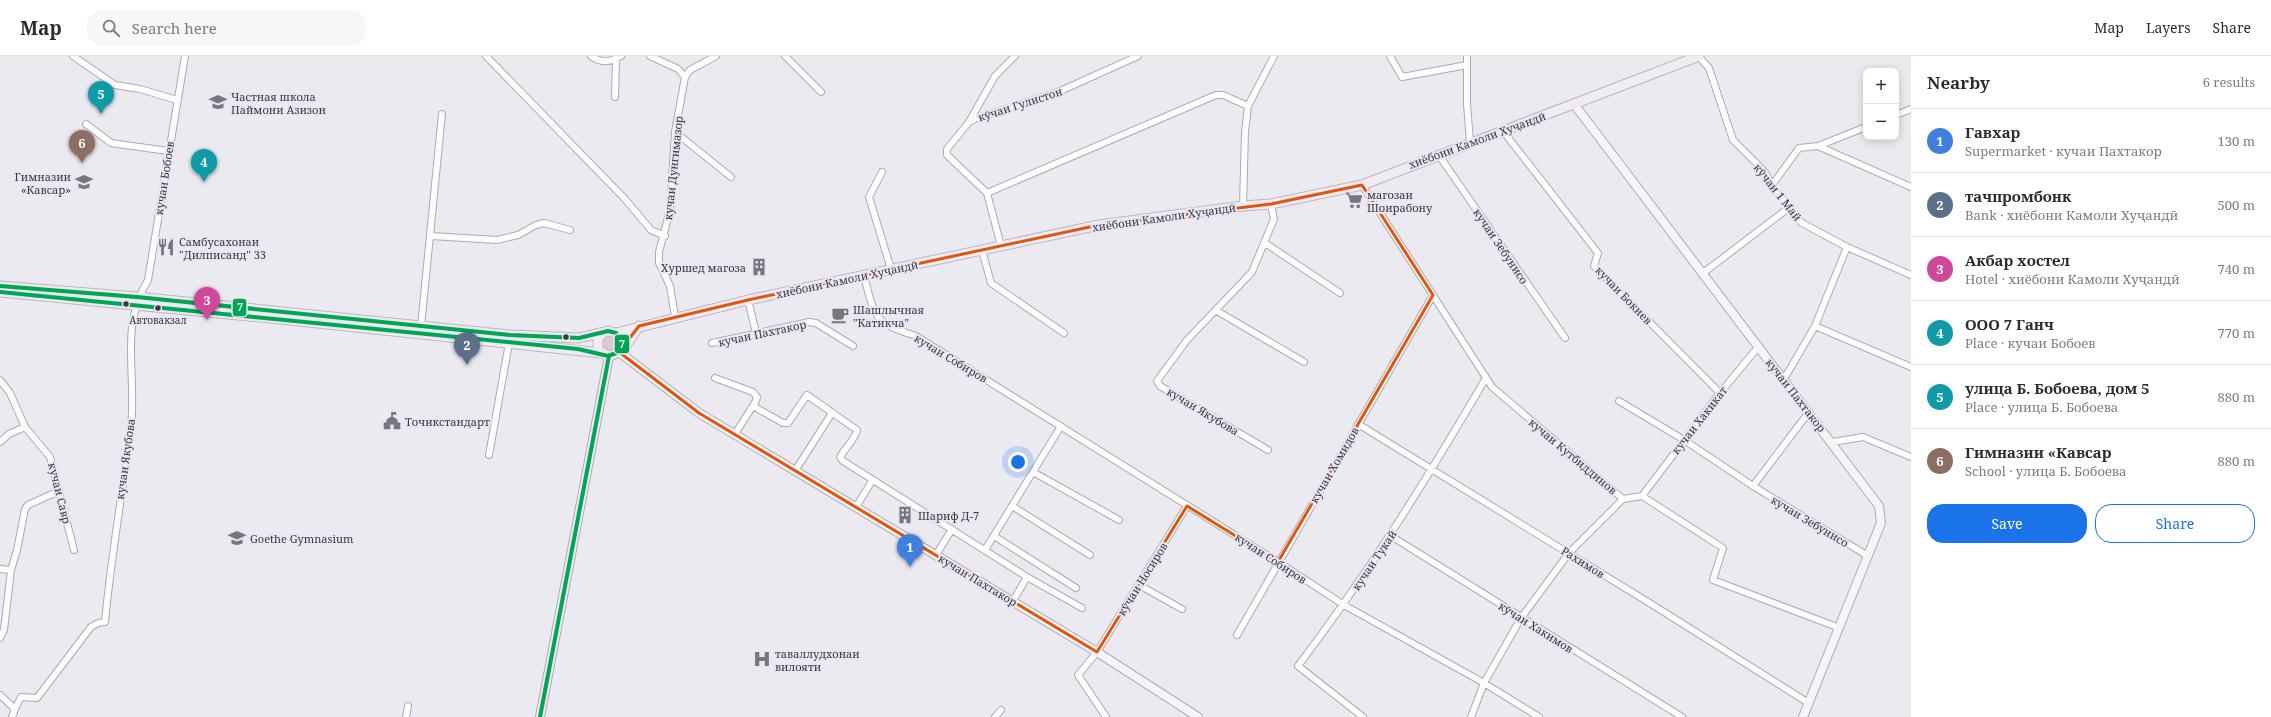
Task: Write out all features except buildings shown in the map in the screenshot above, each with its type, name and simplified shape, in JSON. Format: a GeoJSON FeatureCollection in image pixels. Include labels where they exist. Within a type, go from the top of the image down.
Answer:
{"type":"FeatureCollection","features":[{"type":"Feature","properties":{"kind":"main road","name":"хиёбони Камоли Хуҷандӣ"},"geometry":{"type":"LineString","coordinates":[[616,333],[638,326],[748,300],[1099,225],[1243,206],[1271,204],[1362,185],[1438,154],[1503,132],[1698,56]]}},
{"type":"Feature","properties":{"kind":"main road","name":"кучаи Пахтакор"},"geometry":{"type":"LineString","coordinates":[[1574,104],[1833,442],[1880,506],[1881,523],[1837,627],[1802,717]]}},
{"type":"Feature","properties":{"kind":"main road"},"geometry":{"type":"LineString","coordinates":[[0,286],[510,339],[579,338],[604,332],[616,333],[621,340],[620,350]]}},
{"type":"Feature","properties":{"kind":"main road"},"geometry":{"type":"LineString","coordinates":[[0,292],[137,300],[421,326],[605,355],[625,347],[638,326]]}},
{"type":"Feature","properties":{"kind":"main road"},"geometry":{"type":"LineString","coordinates":[[540,717],[605,355],[596,342],[604,332]]}},
{"type":"Feature","properties":{"kind":"main road","name":"кучаи Пахтакор"},"geometry":{"type":"LineString","coordinates":[[620,350],[699,413],[1097,652],[1198,717]]}},
{"type":"Feature","properties":{"kind":"street"},"geometry":{"type":"LineString","coordinates":[[73,56],[115,85],[140,89],[177,100]]}},
{"type":"Feature","properties":{"kind":"street","name":"кучаи Бобоев"},"geometry":{"type":"LineString","coordinates":[[137,300],[148,280],[168,151],[185,56]]}},
{"type":"Feature","properties":{"kind":"street"},"geometry":{"type":"LineString","coordinates":[[486,56],[625,199],[651,230],[665,236]]}},
{"type":"Feature","properties":{"kind":"street"},"geometry":{"type":"LineString","coordinates":[[591,56],[595,60],[610,62],[619,57]]}},
{"type":"Feature","properties":{"kind":"street"},"geometry":{"type":"LineString","coordinates":[[650,56],[678,69],[685,77],[690,70],[716,56]]}},
{"type":"Feature","properties":{"kind":"street"},"geometry":{"type":"LineString","coordinates":[[785,56],[821,92]]}},
{"type":"Feature","properties":{"kind":"street"},"geometry":{"type":"LineString","coordinates":[[969,122],[995,76],[1015,56]]}},
{"type":"Feature","properties":{"kind":"street","name":"кӯчаи Гулистон"},"geometry":{"type":"LineString","coordinates":[[987,194],[947,155],[947,149],[969,122],[1058,92],[1138,56]]}},
{"type":"Feature","properties":{"kind":"street"},"geometry":{"type":"LineString","coordinates":[[1243,206],[1245,132],[1248,106],[1274,56]]}},
{"type":"Feature","properties":{"kind":"street"},"geometry":{"type":"LineString","coordinates":[[1390,56],[1402,77],[1467,65]]}},
{"type":"Feature","properties":{"kind":"street"},"geometry":{"type":"LineString","coordinates":[[1467,56],[1467,104],[1470,142]]}},
{"type":"Feature","properties":{"kind":"street","name":"кӯчаи 1 Май"},"geometry":{"type":"LineString","coordinates":[[1698,56],[1709,68],[1733,140],[1764,171],[1772,185],[1802,223],[1847,247],[1911,276]]}},
{"type":"Feature","properties":{"kind":"street"},"geometry":{"type":"LineString","coordinates":[[615,97],[619,57]]}},
{"type":"Feature","properties":{"kind":"street","name":"кучаи Дунгимазор"},"geometry":{"type":"LineString","coordinates":[[675,317],[670,286],[659,263],[659,252],[665,236],[670,210],[675,132],[685,77]]}},
{"type":"Feature","properties":{"kind":"street"},"geometry":{"type":"LineString","coordinates":[[1001,246],[987,194],[1216,95],[1223,95],[1248,106]]}},
{"type":"Feature","properties":{"kind":"street"},"geometry":{"type":"LineString","coordinates":[[1899,114],[1910,110]]}},
{"type":"Feature","properties":{"kind":"street"},"geometry":{"type":"LineString","coordinates":[[421,326],[442,114]]}},
{"type":"Feature","properties":{"kind":"street"},"geometry":{"type":"LineString","coordinates":[[86,124],[111,143],[168,151]]}},
{"type":"Feature","properties":{"kind":"street"},"geometry":{"type":"LineString","coordinates":[[1772,185],[1799,148],[1818,146],[1863,128]]}},
{"type":"Feature","properties":{"kind":"street"},"geometry":{"type":"LineString","coordinates":[[675,132],[731,177]]}},
{"type":"Feature","properties":{"kind":"street","name":"кучаи Бокиев"},"geometry":{"type":"LineString","coordinates":[[1503,132],[1598,253],[1594,266],[1720,393]]}},
{"type":"Feature","properties":{"kind":"street"},"geometry":{"type":"LineString","coordinates":[[1818,146],[1911,187]]}},
{"type":"Feature","properties":{"kind":"street","name":"кучаи Зебунисо"},"geometry":{"type":"LineString","coordinates":[[1438,154],[1565,338]]}},
{"type":"Feature","properties":{"kind":"street"},"geometry":{"type":"LineString","coordinates":[[882,172],[869,197],[891,270]]}},
{"type":"Feature","properties":{"kind":"street","name":"кучаи Кутбиддинов"},"geometry":{"type":"LineString","coordinates":[[1362,185],[1492,387],[1623,499],[1642,496]]}},
{"type":"Feature","properties":{"kind":"street","name":"кучаи Якубова"},"geometry":{"type":"LineString","coordinates":[[1268,450],[1160,386],[1157,381],[1188,340],[1217,311],[1252,272],[1274,219],[1271,204]]}},
{"type":"Feature","properties":{"kind":"street"},"geometry":{"type":"LineString","coordinates":[[1703,273],[1790,207]]}},
{"type":"Feature","properties":{"kind":"street"},"geometry":{"type":"LineString","coordinates":[[431,236],[497,240],[518,235],[536,225],[544,223],[570,230]]}},
{"type":"Feature","properties":{"kind":"street"},"geometry":{"type":"LineString","coordinates":[[1265,243],[1340,293]]}},
{"type":"Feature","properties":{"kind":"street"},"geometry":{"type":"LineString","coordinates":[[1784,379],[1815,326],[1847,247]]}},
{"type":"Feature","properties":{"kind":"street"},"geometry":{"type":"LineString","coordinates":[[982,250],[991,283],[1064,333]]}},
{"type":"Feature","properties":{"kind":"street","name":"кучаи Собиров"},"geometry":{"type":"LineString","coordinates":[[864,276],[873,310],[880,321],[892,329],[916,336],[1278,562],[1344,605],[1484,683],[1539,717]]}},
{"type":"Feature","properties":{"kind":"street","name":"кучаи Хомидов"},"geometry":{"type":"LineString","coordinates":[[1237,635],[1433,295]]}},
{"type":"Feature","properties":{"kind":"street","name":"кучаи Якубова"},"geometry":{"type":"LineString","coordinates":[[16,710],[21,697],[33,699],[40,695],[91,627],[98,622],[105,622],[131,423],[131,339],[137,300]]}},
{"type":"Feature","properties":{"kind":"street"},"geometry":{"type":"LineString","coordinates":[[748,300],[756,334]]}},
{"type":"Feature","properties":{"kind":"street"},"geometry":{"type":"LineString","coordinates":[[1217,311],[1304,362]]}},
{"type":"Feature","properties":{"kind":"street","name":"кучаи Пахтакор"},"geometry":{"type":"LineString","coordinates":[[712,343],[809,322],[816,323],[852,346]]}},
{"type":"Feature","properties":{"kind":"street"},"geometry":{"type":"LineString","coordinates":[[1815,326],[1911,367]]}},
{"type":"Feature","properties":{"kind":"street"},"geometry":{"type":"LineString","coordinates":[[490,456],[510,339]]}},
{"type":"Feature","properties":{"kind":"street","name":"кучаи Хакикат"},"geometry":{"type":"LineString","coordinates":[[1642,496],[1720,393],[1758,346]]}},
{"type":"Feature","properties":{"kind":"street"},"geometry":{"type":"LineString","coordinates":[[715,378],[753,392],[757,396],[753,406],[734,434]]}},
{"type":"Feature","properties":{"kind":"street","name":"кучаи Тукай"},"geometry":{"type":"LineString","coordinates":[[1363,717],[1298,666],[1344,605],[1391,536],[1486,378]]}},
{"type":"Feature","properties":{"kind":"street","name":"кучаи Савр"},"geometry":{"type":"LineString","coordinates":[[0,380],[10,393],[25,427],[50,457],[74,550]]}},
{"type":"Feature","properties":{"kind":"street"},"geometry":{"type":"LineString","coordinates":[[753,406],[783,423],[788,423],[807,395],[857,430],[857,434],[844,447],[840,457],[872,480],[1026,577],[1082,608]]}},
{"type":"Feature","properties":{"kind":"street","name":"кучаи Зебунисо"},"geometry":{"type":"LineString","coordinates":[[1619,401],[1684,440],[1753,486],[1868,556]]}},
{"type":"Feature","properties":{"kind":"street"},"geometry":{"type":"LineString","coordinates":[[1753,486],[1809,412]]}},
{"type":"Feature","properties":{"kind":"street"},"geometry":{"type":"LineString","coordinates":[[795,471],[832,413]]}},
{"type":"Feature","properties":{"kind":"street","name":"Рахимов"},"geometry":{"type":"LineString","coordinates":[[1358,424],[1569,553],[1807,702]]}},
{"type":"Feature","properties":{"kind":"street"},"geometry":{"type":"LineString","coordinates":[[985,550],[1061,426]]}},
{"type":"Feature","properties":{"kind":"street"},"geometry":{"type":"LineString","coordinates":[[0,442],[9,434],[25,427]]}},
{"type":"Feature","properties":{"kind":"street"},"geometry":{"type":"LineString","coordinates":[[1833,442],[1863,437],[1911,457]]}},
{"type":"Feature","properties":{"kind":"street"},"geometry":{"type":"LineString","coordinates":[[1033,472],[1119,520]]}},
{"type":"Feature","properties":{"kind":"street"},"geometry":{"type":"LineString","coordinates":[[856,507],[872,480]]}},
{"type":"Feature","properties":{"kind":"street"},"geometry":{"type":"LineString","coordinates":[[0,638],[4,630],[11,570],[17,550],[25,509],[28,505],[59,491]]}},
{"type":"Feature","properties":{"kind":"street"},"geometry":{"type":"LineString","coordinates":[[1642,496],[1723,548],[1713,580],[1837,627]]}},
{"type":"Feature","properties":{"kind":"street"},"geometry":{"type":"LineString","coordinates":[[1471,717],[1484,683],[1521,618],[1569,553],[1623,499]]}},
{"type":"Feature","properties":{"kind":"street"},"geometry":{"type":"LineString","coordinates":[[1012,506],[1090,555]]}},
{"type":"Feature","properties":{"kind":"street","name":"кӯчаи Носиров"},"geometry":{"type":"LineString","coordinates":[[1106,717],[1078,675],[1097,652],[1188,506]]}},
{"type":"Feature","properties":{"kind":"street"},"geometry":{"type":"LineString","coordinates":[[936,555],[952,529]]}},
{"type":"Feature","properties":{"kind":"street"},"geometry":{"type":"LineString","coordinates":[[994,536],[1076,588]]}},
{"type":"Feature","properties":{"kind":"street","name":"кӯчаи Хакимов"},"geometry":{"type":"LineString","coordinates":[[1391,536],[1682,717]]}},
{"type":"Feature","properties":{"kind":"street"},"geometry":{"type":"LineString","coordinates":[[0,569],[11,570]]}},
{"type":"Feature","properties":{"kind":"street"},"geometry":{"type":"LineString","coordinates":[[1013,601],[1026,577]]}},
{"type":"Feature","properties":{"kind":"street"},"geometry":{"type":"LineString","coordinates":[[1139,584],[1182,609]]}},
{"type":"Feature","properties":{"kind":"street"},"geometry":{"type":"LineString","coordinates":[[0,695],[16,710],[12,717]]}},
{"type":"Feature","properties":{"kind":"street"},"geometry":{"type":"LineString","coordinates":[[406,717],[408,706]]}},
{"type":"Feature","properties":{"kind":"street"},"geometry":{"type":"LineString","coordinates":[[995,717],[1001,710]]}},
{"type":"Feature","properties":{"kind":"highlighted area"},"geometry":{"type":"Polygon","coordinates":[[[1362,185],[1433,295],[1278,562],[1187,506],[1097,652],[699,413],[619,352],[621,348],[639,326],[748,300],[1099,225],[1271,204],[1362,185]]]}},
{"type":"Feature","properties":{"kind":"shaded area"},"geometry":{"type":"Polygon","coordinates":[[[606,337],[612,337],[616,341],[616,347],[612,351],[606,351],[602,347],[602,341],[606,337]]]}},
{"type":"Feature","properties":{"kind":"transit line","name":"7"},"geometry":{"type":"LineString","coordinates":[[0,286],[137,297],[510,335],[579,338],[608,331],[616,333],[622,344],[619,352],[608,356],[578,349],[0,292]]}},
{"type":"Feature","properties":{"kind":"transit line","name":"7"},"geometry":{"type":"LineString","coordinates":[[540,717],[609,356]]}},
{"type":"Feature","properties":{"kind":"place","name":"Частная школа Паймони Азизон"},"geometry":{"type":"Point","coordinates":[218,102]}},
{"type":"Feature","properties":{"kind":"place","name":"улица Б. Бобоева, дом 5"},"geometry":{"type":"Point","coordinates":[101,114]}},
{"type":"Feature","properties":{"kind":"place","name":"Гимназии «Кавсар"},"geometry":{"type":"Point","coordinates":[82,163]}},
{"type":"Feature","properties":{"kind":"place","name":"Гимназии «Кавсар»"},"geometry":{"type":"Point","coordinates":[84,182]}},
{"type":"Feature","properties":{"kind":"place","name":"ООО 7 Ганч"},"geometry":{"type":"Point","coordinates":[204,182]}},
{"type":"Feature","properties":{"kind":"place","name":"магозаи Шоирабону"},"geometry":{"type":"Point","coordinates":[1354,200]}},
{"type":"Feature","properties":{"kind":"place","name":"Самбусахонаи \"Дилписанд\" 33"},"geometry":{"type":"Point","coordinates":[166,247]}},
{"type":"Feature","properties":{"kind":"place","name":"Хуршед магоза"},"geometry":{"type":"Point","coordinates":[759,267]}},
{"type":"Feature","properties":{"kind":"place","name":"Автовакзал"},"geometry":{"type":"Point","coordinates":[158,308]}},
{"type":"Feature","properties":{"kind":"place","name":"Шашлычная \"Катикча\""},"geometry":{"type":"Point","coordinates":[840,315]}},
{"type":"Feature","properties":{"kind":"place","name":"Акбар хостел"},"geometry":{"type":"Point","coordinates":[207,320]}},
{"type":"Feature","properties":{"kind":"place","name":"тачпромбонк"},"geometry":{"type":"Point","coordinates":[467,365]}},
{"type":"Feature","properties":{"kind":"place","name":"Точикстандарт"},"geometry":{"type":"Point","coordinates":[392,421]}},
{"type":"Feature","properties":{"kind":"place","name":"Шариф Д-7"},"geometry":{"type":"Point","coordinates":[905,515]}},
{"type":"Feature","properties":{"kind":"place","name":"Goethe Gymnasium"},"geometry":{"type":"Point","coordinates":[237,538]}},
{"type":"Feature","properties":{"kind":"place","name":"Гавхар"},"geometry":{"type":"Point","coordinates":[910,567]}},
{"type":"Feature","properties":{"kind":"place","name":"таваллудхонаи вилояти"},"geometry":{"type":"Point","coordinates":[762,659]}}]}
